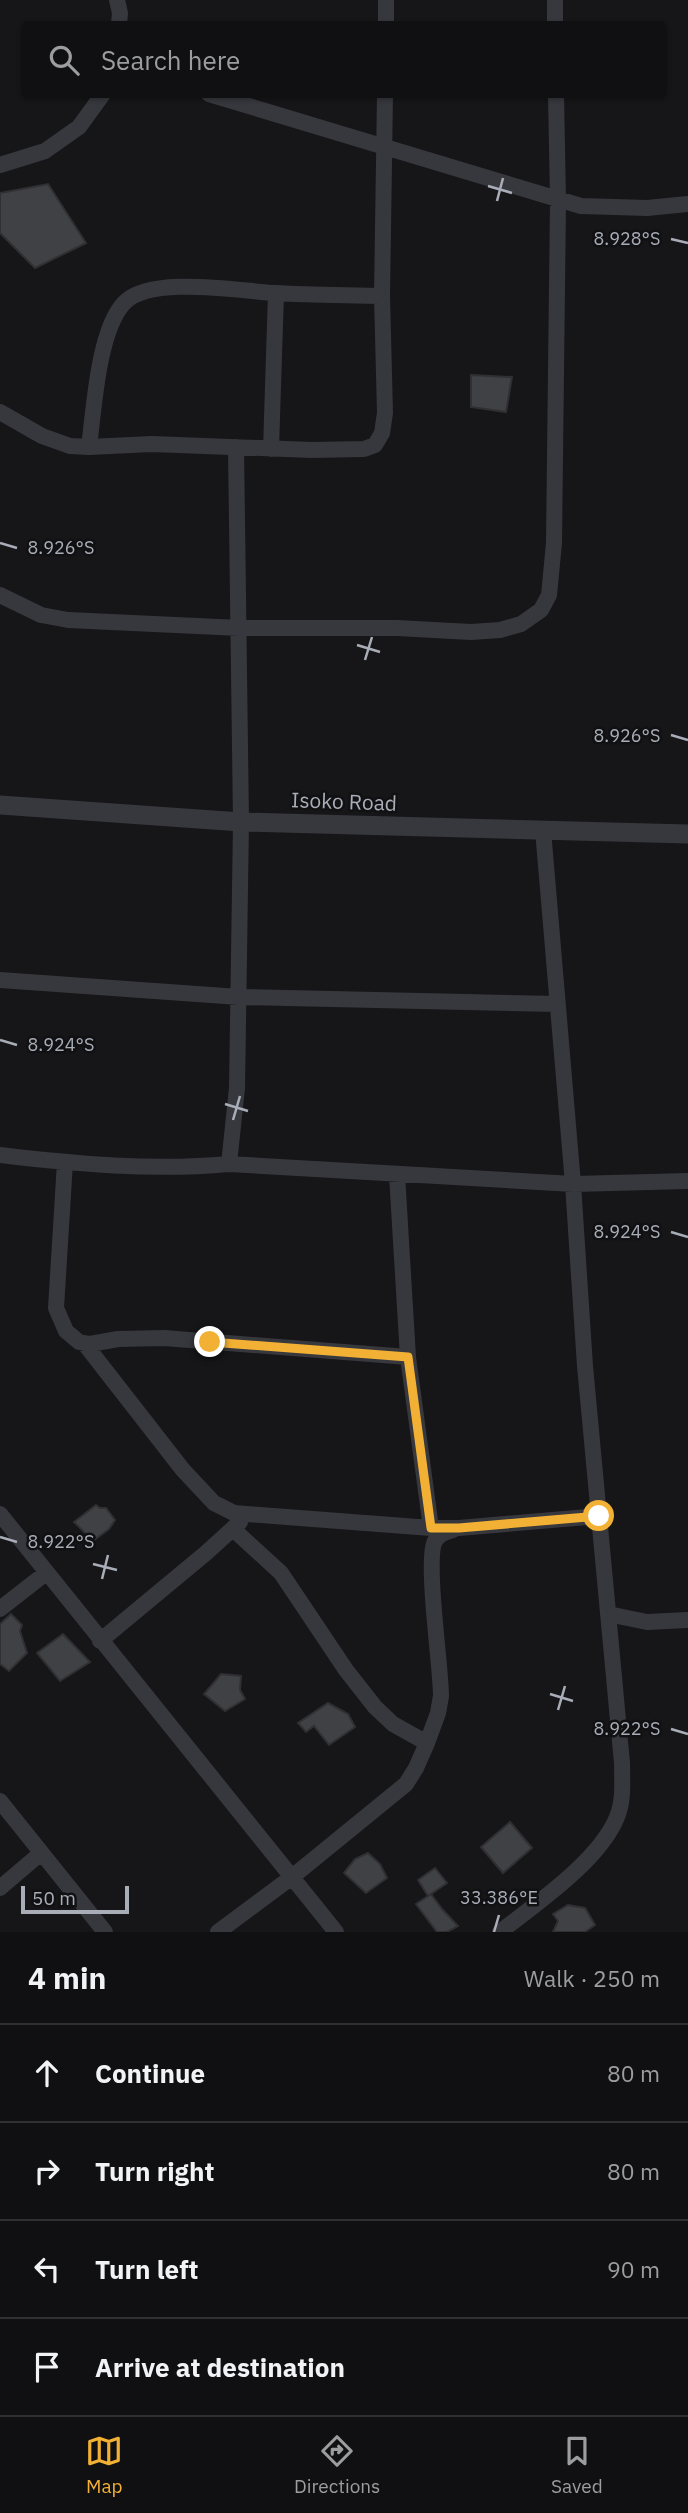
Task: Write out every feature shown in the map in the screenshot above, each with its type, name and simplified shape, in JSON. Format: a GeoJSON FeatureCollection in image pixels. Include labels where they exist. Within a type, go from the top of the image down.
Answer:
{"type":"FeatureCollection","features":[{"type":"Feature","properties":{"kind":"street"},"geometry":{"type":"LineString","coordinates":[[117,0],[119,21]]}},
{"type":"Feature","properties":{"kind":"street"},"geometry":{"type":"LineString","coordinates":[[386,0],[386,21]]}},
{"type":"Feature","properties":{"kind":"street"},"geometry":{"type":"LineString","coordinates":[[555,0],[555,21]]}},
{"type":"Feature","properties":{"kind":"street"},"geometry":{"type":"LineString","coordinates":[[0,165],[45,151],[79,127],[100,98]]}},
{"type":"Feature","properties":{"kind":"street"},"geometry":{"type":"LineString","coordinates":[[221,98],[558,201],[600,208],[688,204]]}},
{"type":"Feature","properties":{"kind":"street"},"geometry":{"type":"LineString","coordinates":[[0,412],[55,442],[89,447],[152,444],[271,449],[364,449],[375,445],[380,439],[385,413],[383,296],[386,98]]}},
{"type":"Feature","properties":{"kind":"street"},"geometry":{"type":"LineString","coordinates":[[0,595],[41,615],[60,619],[240,628],[397,628],[471,632],[500,630],[521,624],[541,610],[549,595],[554,543],[558,201],[556,98]]}},
{"type":"Feature","properties":{"kind":"street"},"geometry":{"type":"LineString","coordinates":[[89,447],[102,355],[111,327],[125,301],[148,290],[170,287],[383,296]]}},
{"type":"Feature","properties":{"kind":"street"},"geometry":{"type":"LineString","coordinates":[[271,449],[276,293]]}},
{"type":"Feature","properties":{"kind":"street"},"geometry":{"type":"LineString","coordinates":[[229,1164],[237,1088],[241,822],[236,447]]}},
{"type":"Feature","properties":{"kind":"street","name":"Isoko Road"},"geometry":{"type":"LineString","coordinates":[[0,805],[241,822],[688,834]]}},
{"type":"Feature","properties":{"kind":"street"},"geometry":{"type":"LineString","coordinates":[[500,1932],[561,1884],[603,1842],[617,1818],[623,1798],[585,1366],[573,1184],[543,830]]}},
{"type":"Feature","properties":{"kind":"street"},"geometry":{"type":"LineString","coordinates":[[0,980],[239,997],[556,1004]]}},
{"type":"Feature","properties":{"kind":"street"},"geometry":{"type":"LineString","coordinates":[[0,1155],[65,1163],[194,1167],[229,1164],[573,1184],[688,1181]]}},
{"type":"Feature","properties":{"kind":"street"},"geometry":{"type":"LineString","coordinates":[[65,1163],[57,1308],[66,1331],[74,1339],[84,1343],[136,1337],[164,1338],[408,1357]]}},
{"type":"Feature","properties":{"kind":"street"},"geometry":{"type":"LineString","coordinates":[[397,1175],[408,1357],[431,1528]]}},
{"type":"Feature","properties":{"kind":"street"},"geometry":{"type":"LineString","coordinates":[[84,1343],[183,1470],[214,1503],[234,1513],[431,1528],[599,1516]]}},
{"type":"Feature","properties":{"kind":"street"},"geometry":{"type":"LineString","coordinates":[[0,1514],[336,1932]]}},
{"type":"Feature","properties":{"kind":"street"},"geometry":{"type":"LineString","coordinates":[[100,1641],[233,1529],[246,1515]]}},
{"type":"Feature","properties":{"kind":"street"},"geometry":{"type":"LineString","coordinates":[[218,1932],[292,1877],[406,1784],[416,1768],[442,1696],[432,1554],[437,1538],[459,1528]]}},
{"type":"Feature","properties":{"kind":"street"},"geometry":{"type":"LineString","coordinates":[[233,1529],[281,1573],[346,1670],[375,1707],[393,1724],[427,1743]]}},
{"type":"Feature","properties":{"kind":"street"},"geometry":{"type":"LineString","coordinates":[[0,1609],[46,1573]]}},
{"type":"Feature","properties":{"kind":"street"},"geometry":{"type":"LineString","coordinates":[[608,1614],[647,1622],[688,1620]]}},
{"type":"Feature","properties":{"kind":"street"},"geometry":{"type":"LineString","coordinates":[[0,1801],[105,1932]]}},
{"type":"Feature","properties":{"kind":"street"},"geometry":{"type":"LineString","coordinates":[[0,1888],[41,1853]]}},
{"type":"Feature","properties":{"kind":"building"},"geometry":{"type":"Polygon","coordinates":[[[48,184],[86,243],[35,268],[0,233],[0,193],[48,184]]]}},
{"type":"Feature","properties":{"kind":"building"},"geometry":{"type":"Polygon","coordinates":[[[471,375],[512,377],[506,412],[471,407],[471,375]]]}},
{"type":"Feature","properties":{"kind":"building"},"geometry":{"type":"Polygon","coordinates":[[[96,1505],[106,1508],[115,1520],[109,1529],[93,1541],[74,1522],[96,1505]]]}},
{"type":"Feature","properties":{"kind":"building"},"geometry":{"type":"Polygon","coordinates":[[[11,1614],[22,1625],[20,1631],[27,1653],[9,1671],[0,1664],[0,1624],[11,1614]]]}},
{"type":"Feature","properties":{"kind":"building"},"geometry":{"type":"Polygon","coordinates":[[[63,1634],[90,1662],[60,1681],[37,1653],[63,1634]]]}},
{"type":"Feature","properties":{"kind":"building"},"geometry":{"type":"Polygon","coordinates":[[[221,1674],[241,1676],[240,1690],[245,1699],[225,1711],[204,1694],[221,1674]]]}},
{"type":"Feature","properties":{"kind":"building"},"geometry":{"type":"Polygon","coordinates":[[[328,1703],[348,1714],[355,1727],[329,1745],[314,1726],[306,1732],[298,1723],[328,1703]]]}},
{"type":"Feature","properties":{"kind":"building"},"geometry":{"type":"Polygon","coordinates":[[[510,1822],[532,1848],[503,1873],[481,1847],[510,1822]]]}},
{"type":"Feature","properties":{"kind":"building"},"geometry":{"type":"Polygon","coordinates":[[[368,1853],[380,1864],[387,1878],[366,1893],[344,1873],[355,1859],[368,1853]]]}},
{"type":"Feature","properties":{"kind":"building"},"geometry":{"type":"Polygon","coordinates":[[[435,1868],[447,1883],[428,1896],[418,1880],[435,1868]]]}},
{"type":"Feature","properties":{"kind":"building"},"geometry":{"type":"Polygon","coordinates":[[[431,1894],[458,1926],[447,1932],[437,1932],[416,1904],[431,1894]]]}},
{"type":"Feature","properties":{"kind":"building"},"geometry":{"type":"Polygon","coordinates":[[[568,1905],[585,1908],[595,1925],[585,1932],[553,1932],[558,1921],[553,1914],[568,1905]]]}},
{"type":"Feature","properties":{"kind":"route"},"geometry":{"type":"LineString","coordinates":[[210,1342],[408,1357],[431,1528],[599,1516]]}}]}
